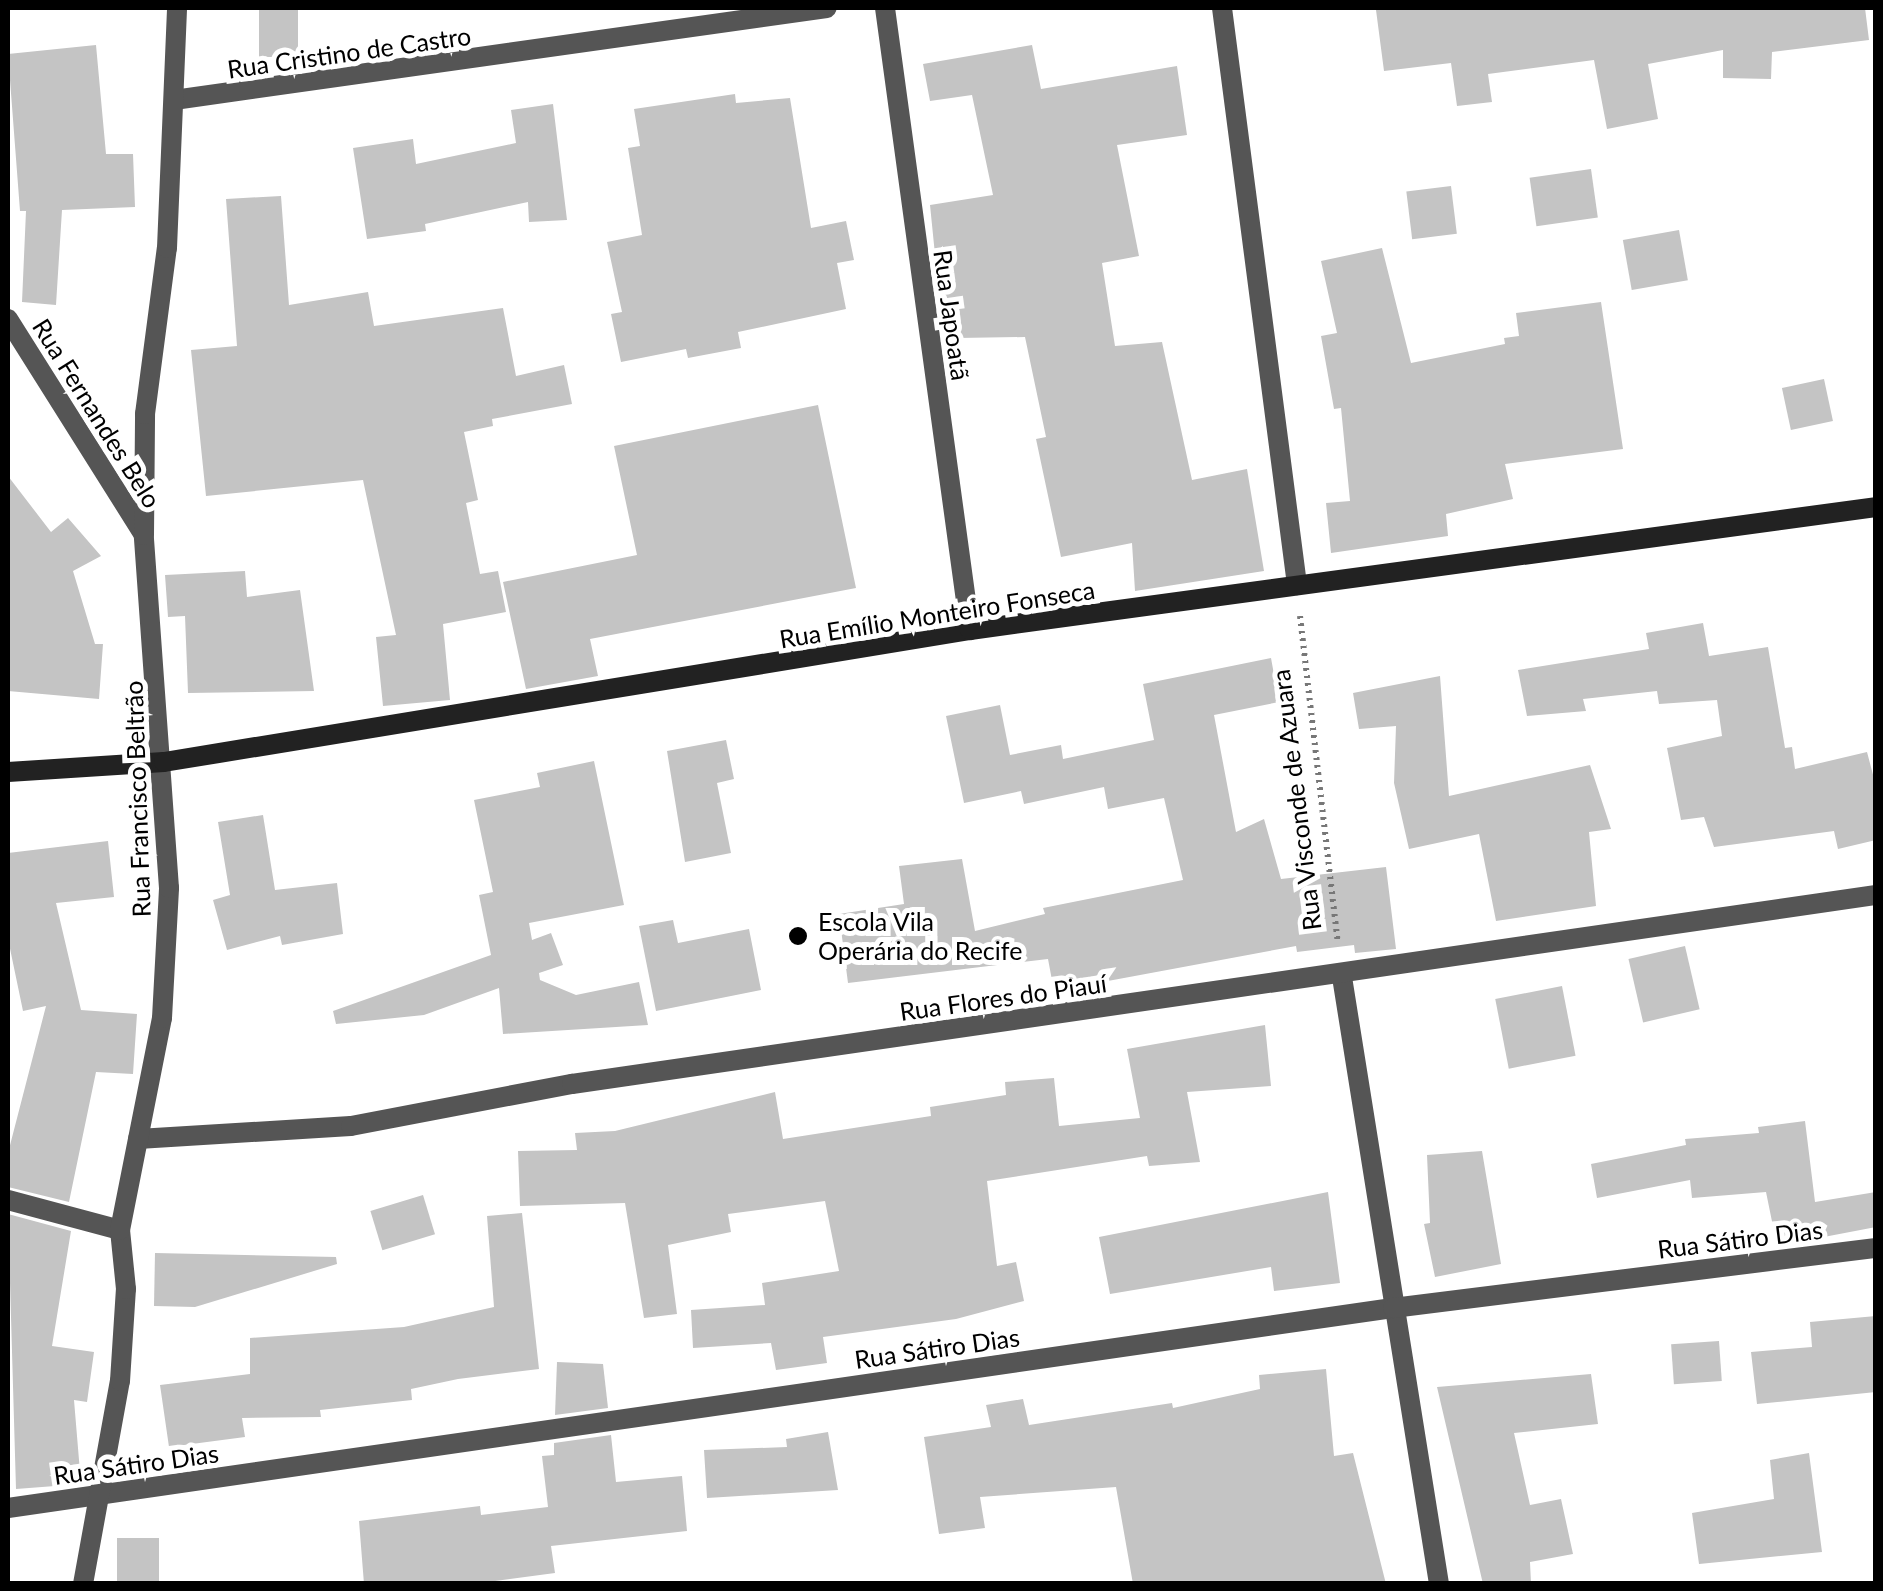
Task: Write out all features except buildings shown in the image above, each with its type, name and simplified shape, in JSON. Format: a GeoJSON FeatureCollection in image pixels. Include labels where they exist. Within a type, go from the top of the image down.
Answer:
{"type":"FeatureCollection","features":[{"type":"Feature","properties":{"kind":"main road","name":"Rua Emílio Monteiro Fonseca"},"geometry":{"type":"LineString","coordinates":[[8,772],[164,762],[970,630],[1876,508]]}},
{"type":"Feature","properties":{"kind":"street","name":"Rua Francisco Beltrão"},"geometry":{"type":"LineString","coordinates":[[83,1584],[96,1494],[120,1380],[126,1289],[120,1230],[162,1018],[170,888],[164,762],[144,535],[145,414],[167,248],[177,8]]}},
{"type":"Feature","properties":{"kind":"street","name":"Rua Cristino de Castro"},"geometry":{"type":"LineString","coordinates":[[174,100],[827,8]]}},
{"type":"Feature","properties":{"kind":"street","name":"Rua Japoatã"},"geometry":{"type":"LineString","coordinates":[[885,8],[970,630]]}},
{"type":"Feature","properties":{"kind":"street"},"geometry":{"type":"LineString","coordinates":[[1222,8],[1296,585]]}},
{"type":"Feature","properties":{"kind":"street","name":"Rua Fernandes Belo"},"geometry":{"type":"LineString","coordinates":[[8,319],[144,535]]}},
{"type":"Feature","properties":{"kind":"street","name":"Rua Flores do Piauí"},"geometry":{"type":"LineString","coordinates":[[138,1139],[351,1126],[572,1084],[1342,976],[1876,895]]}},
{"type":"Feature","properties":{"kind":"street"},"geometry":{"type":"LineString","coordinates":[[1342,976],[1439,1584]]}},
{"type":"Feature","properties":{"kind":"street"},"geometry":{"type":"LineString","coordinates":[[8,1200],[120,1230]]}},
{"type":"Feature","properties":{"kind":"street","name":"Rua Sátiro Dias"},"geometry":{"type":"LineString","coordinates":[[8,1508],[1393,1308],[1876,1248]]}},
{"type":"Feature","properties":{"kind":"path","name":"Rua Visconde de Azuara"},"geometry":{"type":"LineString","coordinates":[[1296,585],[1342,976]]}},
{"type":"Feature","properties":{"kind":"place","name":"Escola Vila Operária do Recife"},"geometry":{"type":"Point","coordinates":[798,936]}}]}
